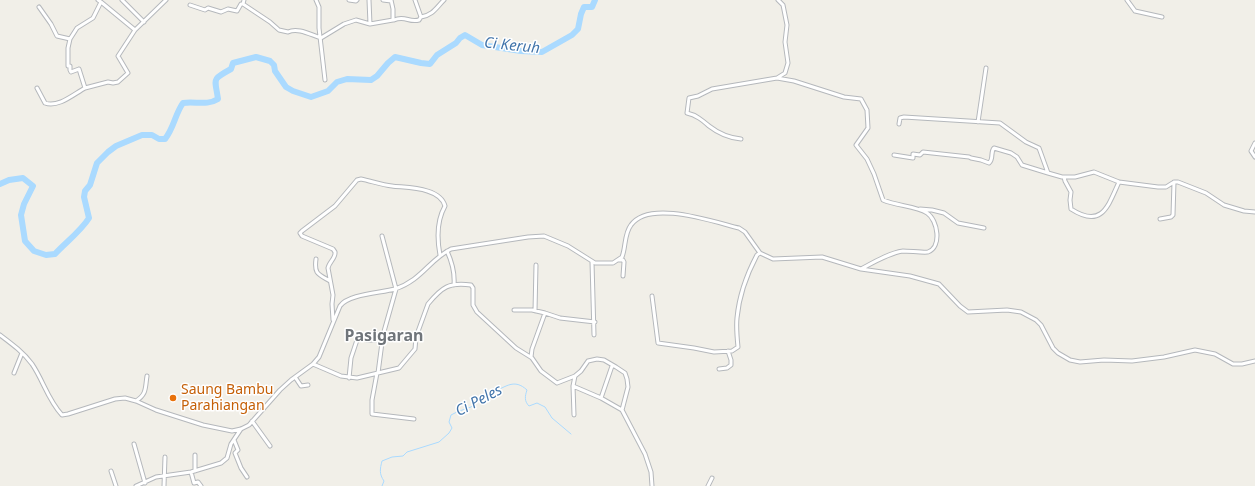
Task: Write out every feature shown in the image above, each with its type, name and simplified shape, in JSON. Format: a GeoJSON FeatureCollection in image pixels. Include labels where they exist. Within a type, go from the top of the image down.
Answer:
{"type":"FeatureCollection","features":[{"type":"Feature","properties":{"kind":"street"},"geometry":{"type":"LineString","coordinates":[[122,0],[144,22]]}},
{"type":"Feature","properties":{"kind":"street"},"geometry":{"type":"LineString","coordinates":[[37,88],[45,103],[49,105],[58,104],[85,88],[108,82],[118,82],[128,72],[118,56],[135,30],[166,0]]}},
{"type":"Feature","properties":{"kind":"street"},"geometry":{"type":"LineString","coordinates":[[316,0],[319,6],[318,20],[325,80]]}},
{"type":"Feature","properties":{"kind":"street"},"geometry":{"type":"LineString","coordinates":[[349,0],[357,0]]}},
{"type":"Feature","properties":{"kind":"street"},"geometry":{"type":"LineString","coordinates":[[369,0],[370,24]]}},
{"type":"Feature","properties":{"kind":"street"},"geometry":{"type":"LineString","coordinates":[[383,0],[391,1],[393,20]]}},
{"type":"Feature","properties":{"kind":"street"},"geometry":{"type":"LineString","coordinates":[[415,0],[420,17]]}},
{"type":"Feature","properties":{"kind":"street"},"geometry":{"type":"LineString","coordinates":[[190,5],[205,10],[208,8],[221,12],[228,9],[235,12],[244,2],[279,30],[288,32],[292,30],[321,38],[356,20],[370,24],[402,17],[414,21],[419,20],[420,17],[434,12],[444,0]]}},
{"type":"Feature","properties":{"kind":"street"},"geometry":{"type":"LineString","coordinates":[[777,78],[785,73],[788,63],[785,42],[787,25],[783,4],[778,0]]}},
{"type":"Feature","properties":{"kind":"street"},"geometry":{"type":"LineString","coordinates":[[1127,0],[1134,11],[1162,17]]}},
{"type":"Feature","properties":{"kind":"street"},"geometry":{"type":"LineString","coordinates":[[85,88],[79,69],[71,72],[70,66],[68,66],[68,48],[70,39],[77,28],[93,18],[100,1],[135,30]]}},
{"type":"Feature","properties":{"kind":"street"},"geometry":{"type":"LineString","coordinates":[[39,7],[51,24],[57,36],[70,39]]}},
{"type":"Feature","properties":{"kind":"street"},"geometry":{"type":"LineString","coordinates":[[978,122],[986,68]]}},
{"type":"Feature","properties":{"kind":"street"},"geometry":{"type":"LineString","coordinates":[[741,139],[733,138],[724,134],[710,127],[692,114],[687,113],[689,98],[698,96],[712,89],[777,78],[794,81],[844,97],[861,99],[867,110],[868,128],[856,145],[867,159],[883,200],[890,204],[944,213],[958,223],[984,228]]}},
{"type":"Feature","properties":{"kind":"street"},"geometry":{"type":"LineString","coordinates":[[899,124],[900,118],[904,117],[1002,123],[1026,142],[1040,149],[1048,173]]}},
{"type":"Feature","properties":{"kind":"street"},"geometry":{"type":"LineString","coordinates":[[1255,143],[1251,151],[1255,157]]}},
{"type":"Feature","properties":{"kind":"street"},"geometry":{"type":"LineString","coordinates":[[894,155],[913,158],[913,154],[920,155],[923,152],[969,157],[989,163],[992,159],[992,150],[994,148],[1011,153],[1017,157],[1022,165],[1064,177],[1075,178],[1094,172],[1119,182],[1158,187],[1166,187],[1174,182],[1178,182],[1206,193],[1224,205],[1244,211],[1255,212]]}},
{"type":"Feature","properties":{"kind":"street"},"geometry":{"type":"LineString","coordinates":[[1064,177],[1071,192],[1071,209],[1077,213],[1091,217],[1098,215],[1107,208],[1119,182]]}},
{"type":"Feature","properties":{"kind":"street"},"geometry":{"type":"LineString","coordinates":[[334,322],[332,304],[333,295],[328,266],[335,256],[335,250],[302,236],[301,232],[335,206],[359,179],[390,186],[417,188],[434,194],[443,200],[445,206],[437,233],[440,255]]}},
{"type":"Feature","properties":{"kind":"street"},"geometry":{"type":"LineString","coordinates":[[1160,219],[1173,216],[1174,182]]}},
{"type":"Feature","properties":{"kind":"street"},"geometry":{"type":"LineString","coordinates":[[861,269],[900,252],[929,252],[936,242],[935,223],[927,213],[916,209]]}},
{"type":"Feature","properties":{"kind":"street"},"geometry":{"type":"LineString","coordinates":[[0,335],[22,353],[33,365],[53,404],[62,415],[120,398],[136,401],[156,410],[203,425],[232,431],[248,426],[280,390],[295,376],[313,364],[322,352],[340,306],[345,300],[396,289],[412,281],[440,255],[448,251],[528,237],[544,236],[568,246],[592,262],[613,263],[619,260],[623,254],[628,230],[632,223],[642,216],[659,213],[672,213],[691,216],[739,228],[744,232],[760,253],[773,259],[822,257],[861,269],[910,276],[939,284],[960,306],[968,312],[1007,310],[1027,315],[1041,325],[1053,348],[1058,353],[1070,360],[1080,362],[1104,360],[1132,361],[1164,357],[1195,350],[1215,354],[1234,364],[1255,361]]}},
{"type":"Feature","properties":{"kind":"street"},"geometry":{"type":"LineString","coordinates":[[382,236],[396,289],[382,340],[378,373],[372,400],[372,414],[414,418]]}},
{"type":"Feature","properties":{"kind":"street"},"geometry":{"type":"LineString","coordinates":[[448,251],[454,274],[454,285]]}},
{"type":"Feature","properties":{"kind":"street"},"geometry":{"type":"LineString","coordinates":[[652,296],[658,343],[714,352],[736,350],[738,347],[737,319],[741,295],[750,267],[756,254],[760,253]]}},
{"type":"Feature","properties":{"kind":"street"},"geometry":{"type":"LineString","coordinates":[[316,259],[317,273],[330,281]]}},
{"type":"Feature","properties":{"kind":"street"},"geometry":{"type":"LineString","coordinates":[[619,260],[623,260],[624,262],[623,276]]}},
{"type":"Feature","properties":{"kind":"street"},"geometry":{"type":"LineString","coordinates":[[592,262],[593,309],[595,322],[594,336]]}},
{"type":"Feature","properties":{"kind":"street"},"geometry":{"type":"LineString","coordinates":[[535,311],[536,265]]}},
{"type":"Feature","properties":{"kind":"street"},"geometry":{"type":"LineString","coordinates":[[313,364],[341,376],[350,378],[357,378],[400,368],[415,349],[416,337],[428,304],[442,288],[462,284],[472,286],[473,305],[477,312],[516,348],[531,357],[541,371],[555,382],[575,376],[581,371],[588,361],[597,359],[604,360],[625,373],[628,379],[628,387],[622,410]]}},
{"type":"Feature","properties":{"kind":"street"},"geometry":{"type":"LineString","coordinates":[[514,310],[535,311],[560,318],[595,322]]}},
{"type":"Feature","properties":{"kind":"street"},"geometry":{"type":"LineString","coordinates":[[531,357],[532,349],[545,313]]}},
{"type":"Feature","properties":{"kind":"street"},"geometry":{"type":"LineString","coordinates":[[350,378],[351,358],[357,340]]}},
{"type":"Feature","properties":{"kind":"street"},"geometry":{"type":"LineString","coordinates":[[367,340],[382,340]]}},
{"type":"Feature","properties":{"kind":"street"},"geometry":{"type":"LineString","coordinates":[[719,369],[731,366],[728,351]]}},
{"type":"Feature","properties":{"kind":"street"},"geometry":{"type":"LineString","coordinates":[[14,373],[22,353]]}},
{"type":"Feature","properties":{"kind":"street"},"geometry":{"type":"LineString","coordinates":[[601,398],[612,366]]}},
{"type":"Feature","properties":{"kind":"street"},"geometry":{"type":"LineString","coordinates":[[136,401],[143,396],[147,376]]}},
{"type":"Feature","properties":{"kind":"street"},"geometry":{"type":"LineString","coordinates":[[295,376],[300,385],[308,385]]}},
{"type":"Feature","properties":{"kind":"street"},"geometry":{"type":"LineString","coordinates":[[574,415],[573,386],[575,376]]}},
{"type":"Feature","properties":{"kind":"street"},"geometry":{"type":"LineString","coordinates":[[573,386],[601,398],[622,410],[644,454],[651,472],[652,486]]}},
{"type":"Feature","properties":{"kind":"street"},"geometry":{"type":"LineString","coordinates":[[252,421],[270,446]]}},
{"type":"Feature","properties":{"kind":"street"},"geometry":{"type":"LineString","coordinates":[[136,486],[156,477],[191,472],[221,463],[228,456],[234,440],[241,429]]}},
{"type":"Feature","properties":{"kind":"street"},"geometry":{"type":"LineString","coordinates":[[234,440],[238,450],[235,453],[241,468],[248,477]]}},
{"type":"Feature","properties":{"kind":"street"},"geometry":{"type":"LineString","coordinates":[[134,444],[145,483]]}},
{"type":"Feature","properties":{"kind":"street"},"geometry":{"type":"LineString","coordinates":[[194,455],[195,471]]}},
{"type":"Feature","properties":{"kind":"street"},"geometry":{"type":"LineString","coordinates":[[164,457],[164,486]]}},
{"type":"Feature","properties":{"kind":"street"},"geometry":{"type":"LineString","coordinates":[[111,471],[116,486]]}},
{"type":"Feature","properties":{"kind":"street"},"geometry":{"type":"LineString","coordinates":[[191,472],[194,484],[198,482],[201,486]]}},
{"type":"Feature","properties":{"kind":"street"},"geometry":{"type":"LineString","coordinates":[[708,486],[712,478]]}},
{"type":"Feature","properties":{"kind":"waterway","name":"Ci Keruh"},"geometry":{"type":"LineString","coordinates":[[0,184],[9,180],[23,178],[33,186],[24,204],[21,215],[25,241],[34,251],[46,255],[55,254],[86,223],[89,218],[84,197],[85,191],[90,185],[97,163],[116,146],[142,135],[152,135],[159,139],[165,139],[183,103],[205,103],[218,99],[216,80],[220,75],[231,69],[233,63],[256,57],[270,61],[274,65],[275,71],[286,87],[311,97],[328,91],[337,82],[347,79],[371,80],[377,76],[395,57],[430,64],[437,55],[456,43],[465,35],[482,45],[521,51],[542,52],[572,35],[578,29],[584,7],[592,7],[595,0]]}},
{"type":"Feature","properties":{"kind":"waterway","name":"Ci Peles"},"geometry":{"type":"LineString","coordinates":[[382,486],[384,481],[380,471],[382,461],[392,457],[403,456],[407,452],[439,442],[449,433],[452,428],[449,422],[451,415],[471,407],[479,398],[506,386],[514,384],[522,386],[527,390],[525,398],[529,406],[537,403],[545,407],[552,418],[571,434]]}},
{"type":"Feature","properties":{"kind":"place","name":"Saung Bambu Parahiangan"},"geometry":{"type":"Point","coordinates":[173,398]}},
{"type":"Feature","properties":{"kind":"district","name":"Pasigaran"},"geometry":{"type":"Point","coordinates":[384,336]}}]}
